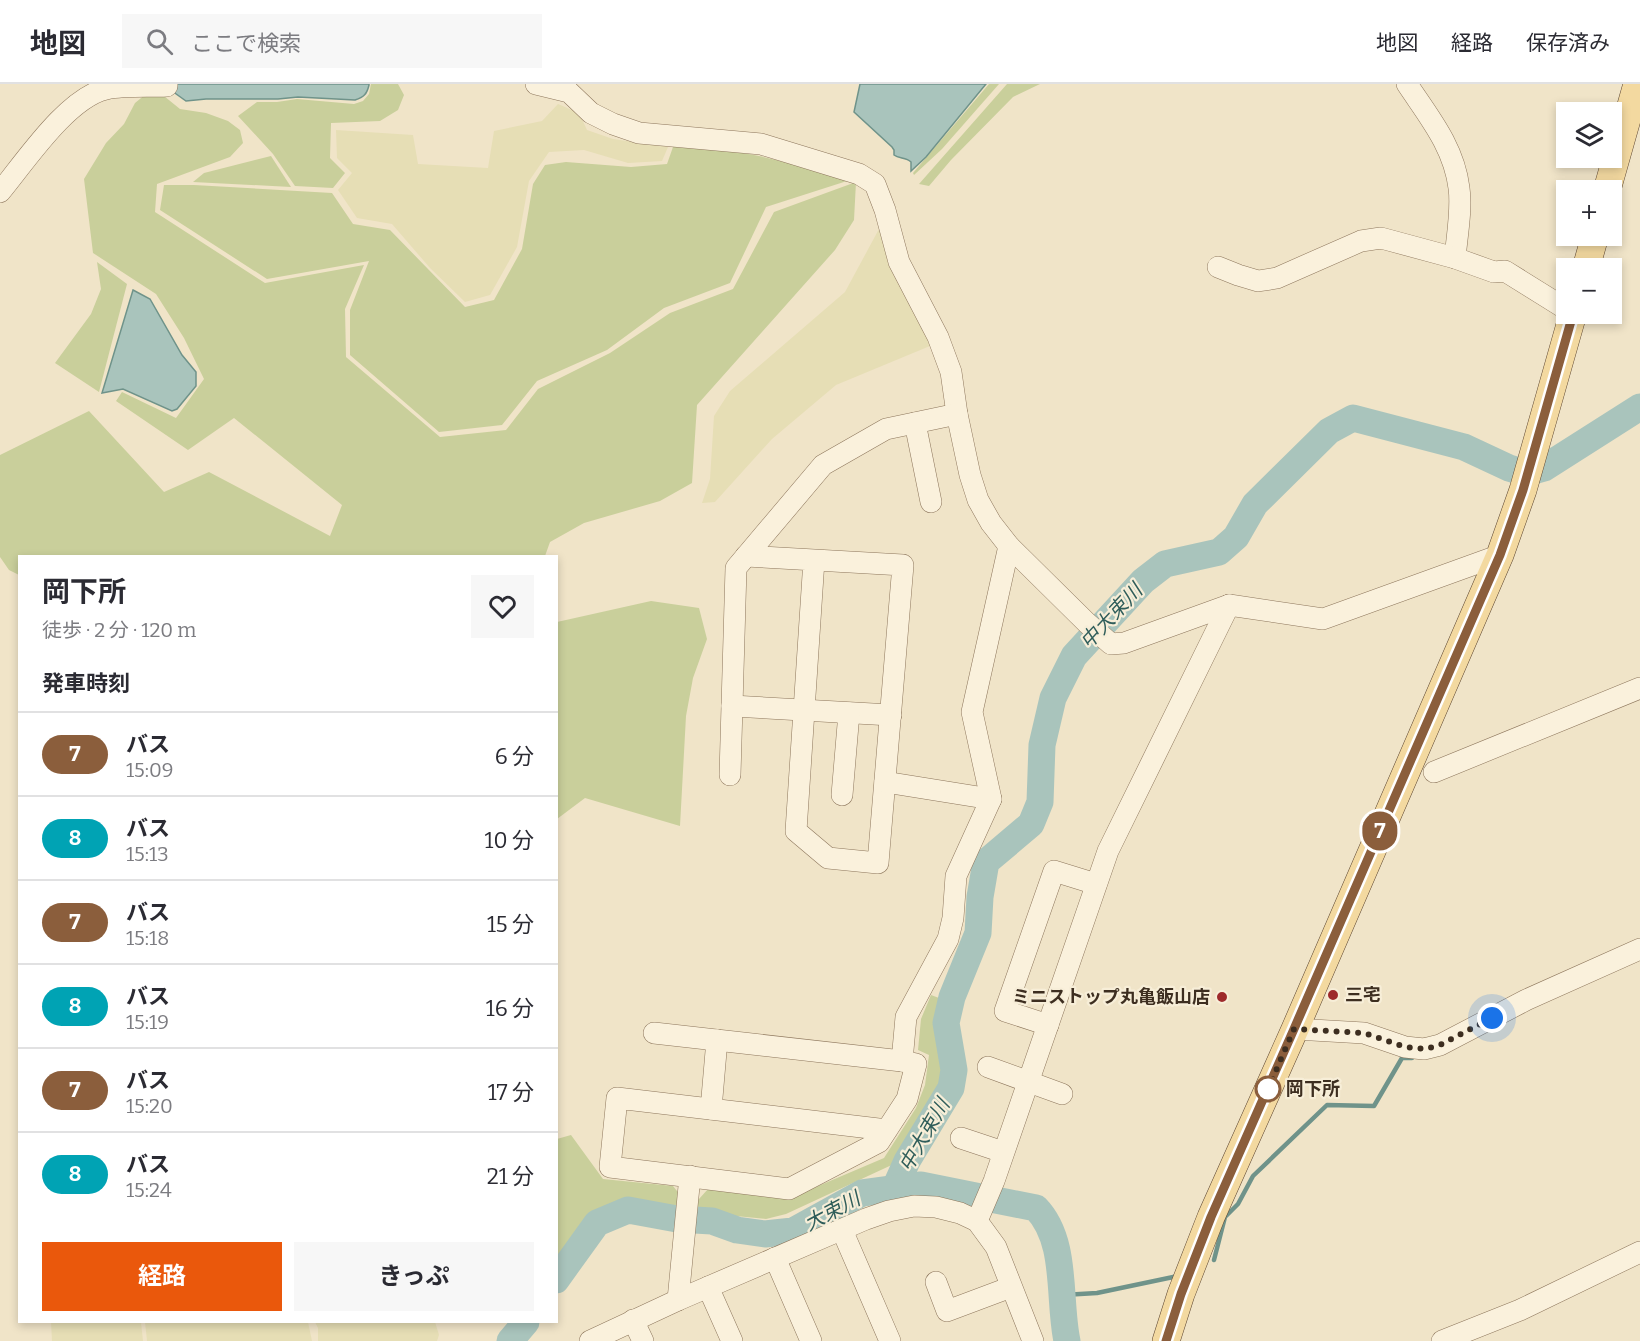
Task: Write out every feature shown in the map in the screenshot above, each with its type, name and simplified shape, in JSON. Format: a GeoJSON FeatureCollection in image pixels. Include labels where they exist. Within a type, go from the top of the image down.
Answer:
{"type":"FeatureCollection","features":[{"type":"Feature","properties":{"kind":"main road"},"geometry":{"type":"LineString","coordinates":[[1610,180],[1637,84]]}},
{"type":"Feature","properties":{"kind":"main road"},"geometry":{"type":"LineString","coordinates":[[1166,1341],[1181,1294],[1211,1217],[1500,555],[1523,490],[1570,324]]}},
{"type":"Feature","properties":{"kind":"street"},"geometry":{"type":"LineString","coordinates":[[0,192],[54,126],[71,109],[87,98],[105,89],[167,86],[167,84]]}},
{"type":"Feature","properties":{"kind":"street"},"geometry":{"type":"LineString","coordinates":[[536,84],[569,92],[591,113],[639,133],[761,144],[859,174],[875,184],[885,210],[898,262],[938,337],[951,372],[957,414],[970,475],[978,500],[991,523],[1009,546],[1087,624],[1111,644],[1124,643],[1229,605],[1323,619],[1500,555]]}},
{"type":"Feature","properties":{"kind":"street"},"geometry":{"type":"LineString","coordinates":[[1407,84],[1442,136],[1453,159],[1460,189],[1455,258]]}},
{"type":"Feature","properties":{"kind":"street"},"geometry":{"type":"LineString","coordinates":[[1218,267],[1258,281],[1277,278],[1361,241],[1381,238],[1455,258],[1494,272],[1505,271],[1556,303]]}},
{"type":"Feature","properties":{"kind":"street"},"geometry":{"type":"LineString","coordinates":[[730,775],[735,568],[823,465],[886,429],[957,414]]}},
{"type":"Feature","properties":{"kind":"street"},"geometry":{"type":"LineString","coordinates":[[915,423],[931,502]]}},
{"type":"Feature","properties":{"kind":"street"},"geometry":{"type":"LineString","coordinates":[[902,1061],[906,1017],[948,939],[953,918],[957,876],[991,799],[972,712],[1009,546]]}},
{"type":"Feature","properties":{"kind":"street"},"geometry":{"type":"LineString","coordinates":[[746,556],[903,565],[878,863],[828,858],[796,831],[814,560]]}},
{"type":"Feature","properties":{"kind":"street"},"geometry":{"type":"LineString","coordinates":[[1033,1341],[996,1247],[980,1216],[1108,851],[1229,605]]}},
{"type":"Feature","properties":{"kind":"street"},"geometry":{"type":"LineString","coordinates":[[1434,772],[1640,688]]}},
{"type":"Feature","properties":{"kind":"street"},"geometry":{"type":"LineString","coordinates":[[732,706],[891,716]]}},
{"type":"Feature","properties":{"kind":"street"},"geometry":{"type":"LineString","coordinates":[[842,795],[849,713]]}},
{"type":"Feature","properties":{"kind":"street"},"geometry":{"type":"LineString","coordinates":[[885,782],[991,799]]}},
{"type":"Feature","properties":{"kind":"street"},"geometry":{"type":"LineString","coordinates":[[1048,1025],[1005,1011],[1054,871],[1096,884]]}},
{"type":"Feature","properties":{"kind":"street"},"geometry":{"type":"LineString","coordinates":[[1294,1029],[1364,1033],[1405,1047],[1425,1049],[1440,1045],[1526,1000],[1640,949]]}},
{"type":"Feature","properties":{"kind":"street"},"geometry":{"type":"LineString","coordinates":[[654,1032],[916,1064],[907,1099],[887,1130],[879,1142],[789,1189],[689,1186],[610,1167],[617,1098],[887,1130]]}},
{"type":"Feature","properties":{"kind":"street"},"geometry":{"type":"LineString","coordinates":[[711,1109],[717,1040]]}},
{"type":"Feature","properties":{"kind":"street"},"geometry":{"type":"LineString","coordinates":[[988,1067],[1062,1094]]}},
{"type":"Feature","properties":{"kind":"street"},"geometry":{"type":"LineString","coordinates":[[961,1138],[1003,1152]]}},
{"type":"Feature","properties":{"kind":"street"},"geometry":{"type":"LineString","coordinates":[[678,1299],[689,1186]]}},
{"type":"Feature","properties":{"kind":"street"},"geometry":{"type":"LineString","coordinates":[[590,1341],[678,1299],[889,1211],[914,1206],[980,1216]]}},
{"type":"Feature","properties":{"kind":"street"},"geometry":{"type":"LineString","coordinates":[[842,1230],[890,1341]]}},
{"type":"Feature","properties":{"kind":"street"},"geometry":{"type":"LineString","coordinates":[[1443,1341],[1520,1310],[1640,1252]]}},
{"type":"Feature","properties":{"kind":"street"},"geometry":{"type":"LineString","coordinates":[[775,1258],[811,1341]]}},
{"type":"Feature","properties":{"kind":"street"},"geometry":{"type":"LineString","coordinates":[[936,1282],[948,1311],[1011,1287]]}},
{"type":"Feature","properties":{"kind":"street"},"geometry":{"type":"LineString","coordinates":[[708,1287],[732,1341]]}},
{"type":"Feature","properties":{"kind":"street"},"geometry":{"type":"LineString","coordinates":[[633,1320],[643,1341]]}},
{"type":"Feature","properties":{"kind":"shaded area"},"geometry":{"type":"Polygon","coordinates":[[[558,104],[579,113],[587,130],[613,139],[668,147],[662,161],[628,163],[584,150],[549,152],[529,181],[517,247],[490,295],[465,302],[430,268],[392,224],[357,218],[338,190],[352,173],[337,158],[336,130],[413,135],[418,164],[488,168],[494,131],[542,121],[558,104]]]}},
{"type":"Feature","properties":{"kind":"shaded area"},"geometry":{"type":"Polygon","coordinates":[[[879,229],[930,346],[836,385],[772,439],[715,502],[702,503],[710,479],[714,416],[730,391],[845,292],[879,229]]]}},
{"type":"Feature","properties":{"kind":"shaded area"},"geometry":{"type":"Polygon","coordinates":[[[51,1323],[141,1323],[143,1341],[52,1341],[51,1323]]]}},
{"type":"Feature","properties":{"kind":"shaded area"},"geometry":{"type":"Polygon","coordinates":[[[145,1323],[308,1323],[312,1341],[147,1341],[145,1323]]]}},
{"type":"Feature","properties":{"kind":"shaded area"},"geometry":{"type":"Polygon","coordinates":[[[316,1323],[435,1323],[439,1335],[437,1341],[318,1341],[316,1323]]]}},
{"type":"Feature","properties":{"kind":"green space"},"geometry":{"type":"Polygon","coordinates":[[[371,84],[398,84],[404,95],[398,110],[380,121],[331,123],[330,158],[345,173],[333,188],[295,186],[273,154],[238,116],[257,102],[297,99],[354,104],[363,101],[369,94],[371,84]]]}},
{"type":"Feature","properties":{"kind":"green space"},"geometry":{"type":"Polygon","coordinates":[[[989,84],[999,84],[942,149],[914,175],[913,173],[989,84]]]}},
{"type":"Feature","properties":{"kind":"green space"},"geometry":{"type":"Polygon","coordinates":[[[1007,84],[1040,84],[1013,97],[951,160],[929,186],[919,184],[1007,84]]]}},
{"type":"Feature","properties":{"kind":"green space"},"geometry":{"type":"Polygon","coordinates":[[[159,92],[180,109],[206,113],[228,121],[240,130],[243,143],[230,157],[157,184],[155,212],[265,283],[364,265],[345,309],[346,357],[440,437],[506,430],[538,389],[610,353],[670,313],[733,289],[774,212],[856,182],[854,220],[835,250],[697,405],[692,483],[660,501],[584,523],[550,542],[545,555],[18,555],[18,574],[9,570],[0,557],[0,455],[89,411],[164,492],[209,472],[330,536],[342,505],[234,418],[188,450],[116,401],[122,392],[176,418],[204,379],[184,338],[156,294],[93,253],[84,179],[106,143],[124,124],[135,103],[146,94],[159,92]]]}},
{"type":"Feature","properties":{"kind":"green space"},"geometry":{"type":"Polygon","coordinates":[[[673,147],[761,156],[847,181],[766,207],[730,283],[664,308],[607,350],[537,381],[502,425],[439,432],[350,355],[350,310],[369,261],[267,279],[160,210],[164,185],[332,193],[353,224],[390,230],[465,307],[494,300],[522,249],[533,184],[545,165],[566,162],[631,167],[667,164],[673,147]]]}},
{"type":"Feature","properties":{"kind":"green space"},"geometry":{"type":"Polygon","coordinates":[[[271,156],[291,187],[193,182],[204,173],[271,156]]]}},
{"type":"Feature","properties":{"kind":"green space"},"geometry":{"type":"Polygon","coordinates":[[[97,262],[127,284],[99,392],[55,363],[91,314],[101,289],[97,262]]]}},
{"type":"Feature","properties":{"kind":"green space"},"geometry":{"type":"Polygon","coordinates":[[[651,601],[699,608],[707,639],[693,678],[686,716],[680,826],[585,798],[558,818],[558,622],[651,601]]]}},
{"type":"Feature","properties":{"kind":"green space"},"geometry":{"type":"Polygon","coordinates":[[[931,995],[939,998],[937,1020],[944,1073],[937,1096],[896,1163],[786,1214],[766,1219],[674,1210],[632,1202],[596,1214],[558,1272],[558,1139],[571,1135],[603,1179],[673,1186],[681,1196],[699,1199],[708,1189],[790,1198],[884,1158],[916,1108],[925,1085],[929,1055],[918,1050],[921,1019],[931,995]]]}},
{"type":"Feature","properties":{"kind":"water"},"geometry":{"type":"Polygon","coordinates":[[[173,84],[369,85],[365,95],[355,100],[298,97],[186,101],[172,91],[173,84]]]}},
{"type":"Feature","properties":{"kind":"water"},"geometry":{"type":"Polygon","coordinates":[[[860,84],[986,84],[926,157],[911,171],[911,162],[894,155],[892,147],[854,112],[860,84]]]}},
{"type":"Feature","properties":{"kind":"water"},"geometry":{"type":"Polygon","coordinates":[[[133,290],[150,299],[182,355],[196,372],[196,386],[177,409],[172,411],[123,389],[102,393],[133,290]]]}},
{"type":"Feature","properties":{"kind":"waterway","name":"中大束川"},"geometry":{"type":"LineString","coordinates":[[895,1188],[907,1161],[951,1088],[954,1070],[946,1023],[952,997],[978,933],[980,897],[986,862],[1031,824],[1040,802],[1042,745],[1053,698],[1074,656],[1143,581],[1165,564],[1219,552],[1236,537],[1255,504],[1329,431],[1353,418],[1464,447],[1509,468],[1526,473],[1544,468],[1640,407]]}},
{"type":"Feature","properties":{"kind":"waterway"},"geometry":{"type":"LineString","coordinates":[[1214,1260],[1225,1217],[1238,1204],[1253,1176],[1327,1105],[1374,1106],[1402,1058],[1412,1058]]}},
{"type":"Feature","properties":{"kind":"waterway","name":"大束川"},"geometry":{"type":"LineString","coordinates":[[558,1277],[597,1223],[628,1210],[677,1219],[712,1221],[737,1230],[765,1234],[793,1231],[862,1193],[921,1185],[1036,1208],[1046,1221],[1057,1254],[1067,1341]]}},
{"type":"Feature","properties":{"kind":"waterway"},"geometry":{"type":"LineString","coordinates":[[1063,1295],[1097,1293],[1178,1276]]}},
{"type":"Feature","properties":{"kind":"waterway","name":"大束川"},"geometry":{"type":"LineString","coordinates":[[510,1341],[525,1323]]}},
{"type":"Feature","properties":{"kind":"bus line","name":"7"},"geometry":{"type":"LineString","coordinates":[[1166,1341],[1181,1294],[1211,1217],[1500,555],[1523,490],[1570,324]]}},
{"type":"Feature","properties":{"kind":"place","name":"三宅"},"geometry":{"type":"Point","coordinates":[1333,995]}},
{"type":"Feature","properties":{"kind":"place","name":"ミニストップ丸亀飯山店"},"geometry":{"type":"Point","coordinates":[1222,997]}},
{"type":"Feature","properties":{"kind":"place","name":"岡下所"},"geometry":{"type":"Point","coordinates":[1268,1089]}},
{"type":"Feature","properties":{"kind":"route"},"geometry":{"type":"LineString","coordinates":[[1268,1089],[1294,1029],[1364,1033],[1405,1047],[1425,1049],[1440,1045],[1492,1018]]}}]}
